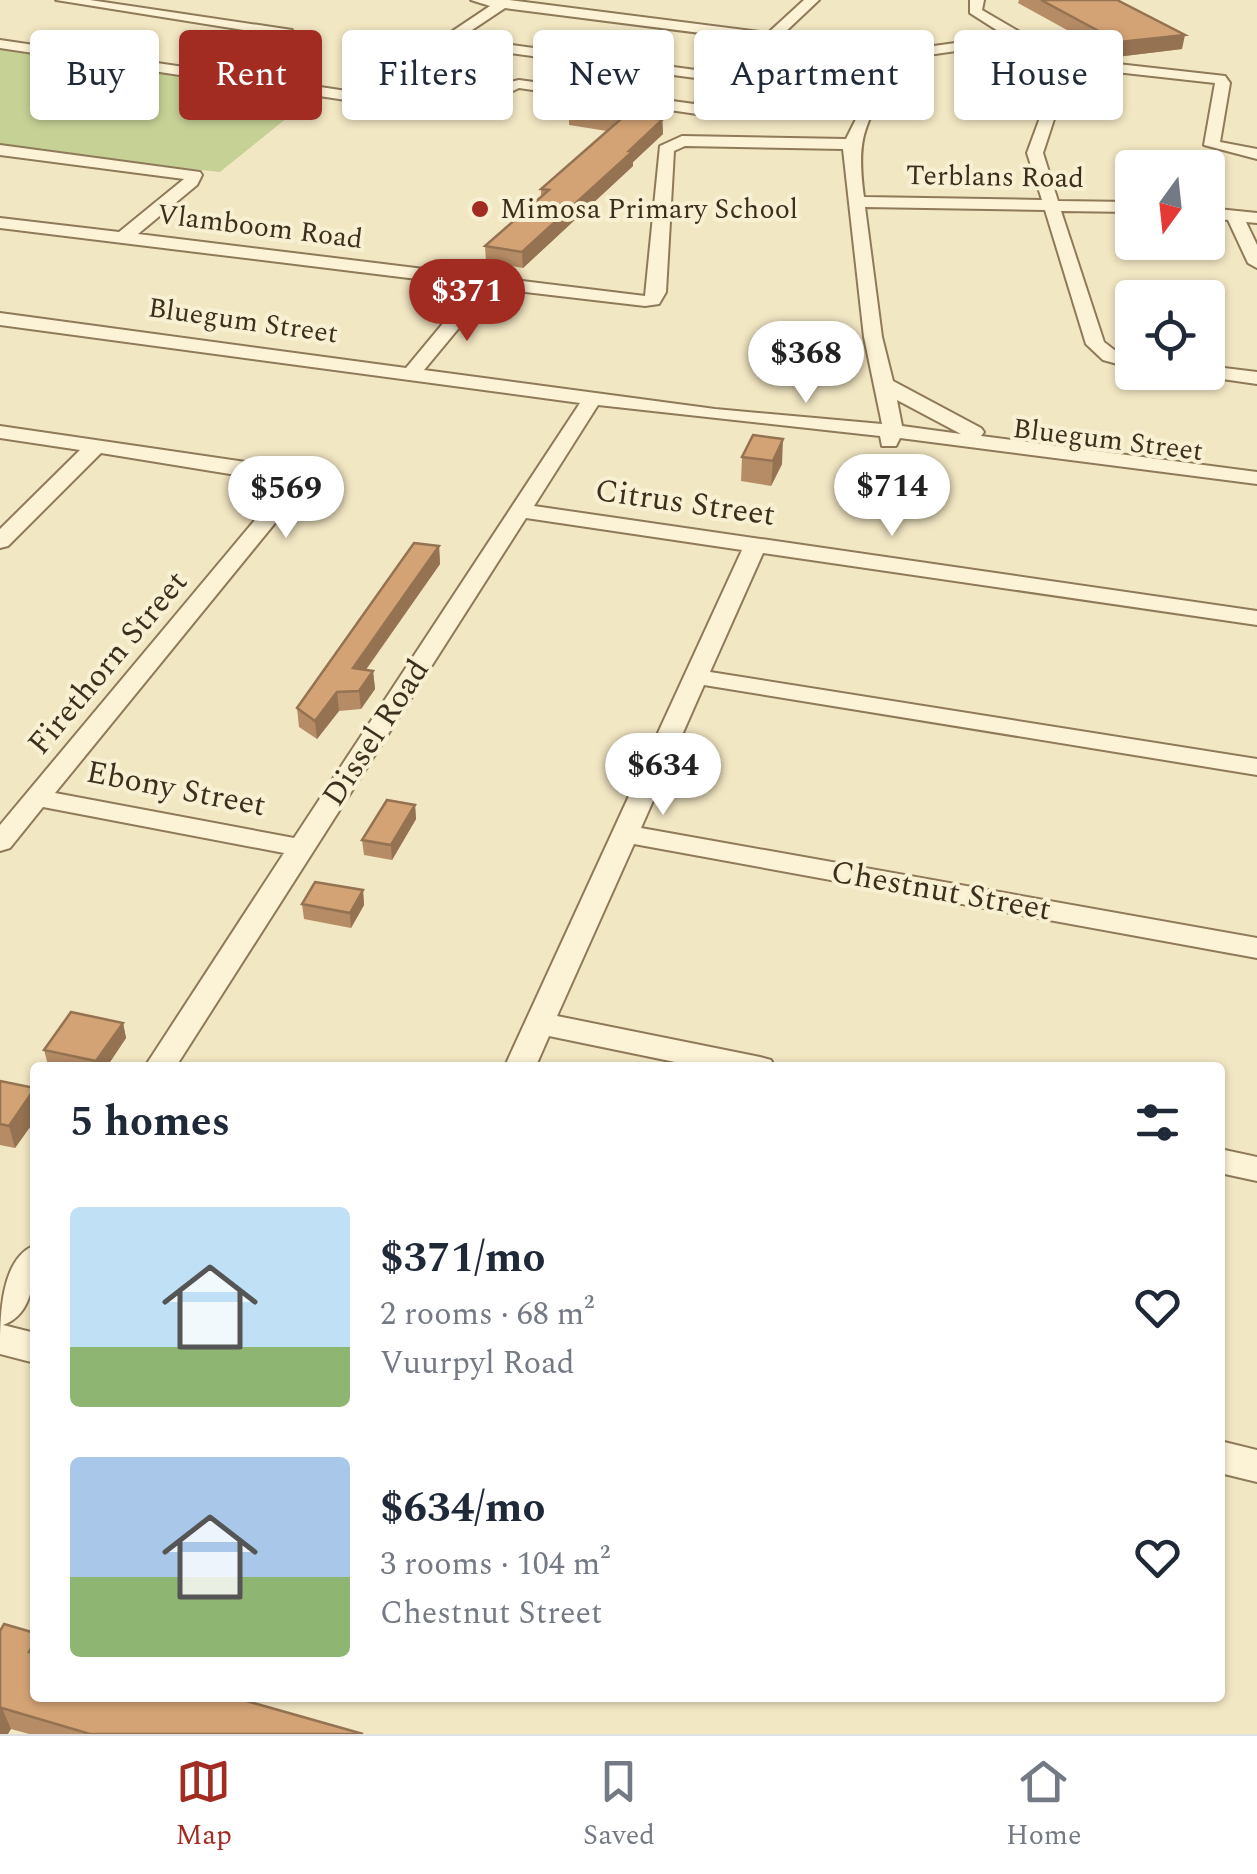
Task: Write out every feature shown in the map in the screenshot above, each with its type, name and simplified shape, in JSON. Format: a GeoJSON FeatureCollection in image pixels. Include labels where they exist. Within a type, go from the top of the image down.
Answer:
{"type":"FeatureCollection","features":[{"type":"Feature","properties":{"kind":"street"},"geometry":{"type":"LineString","coordinates":[[62,0],[268,30]]}},
{"type":"Feature","properties":{"kind":"street"},"geometry":{"type":"LineString","coordinates":[[134,10],[152,0]]}},
{"type":"Feature","properties":{"kind":"street"},"geometry":{"type":"LineString","coordinates":[[478,0],[718,30]]}},
{"type":"Feature","properties":{"kind":"street"},"geometry":{"type":"LineString","coordinates":[[780,30],[812,0]]}},
{"type":"Feature","properties":{"kind":"street"},"geometry":{"type":"LineString","coordinates":[[977,0],[974,11],[1006,30]]}},
{"type":"Feature","properties":{"kind":"street"},"geometry":{"type":"LineString","coordinates":[[464,30],[503,3]]}},
{"type":"Feature","properties":{"kind":"street"},"geometry":{"type":"LineString","coordinates":[[648,30],[657,22]]}},
{"type":"Feature","properties":{"kind":"street"},"geometry":{"type":"LineString","coordinates":[[0,44],[179,71]]}},
{"type":"Feature","properties":{"kind":"street"},"geometry":{"type":"LineString","coordinates":[[1123,69],[1220,79],[1223,83],[1212,145],[1257,154]]}},
{"type":"Feature","properties":{"kind":"street"},"geometry":{"type":"LineString","coordinates":[[674,71],[715,77],[721,86],[698,109],[674,106]]}},
{"type":"Feature","properties":{"kind":"street"},"geometry":{"type":"LineString","coordinates":[[863,120],[851,144],[890,437]]}},
{"type":"Feature","properties":{"kind":"street"},"geometry":{"type":"LineString","coordinates":[[1047,120],[1035,153],[1095,344],[1115,357]]}},
{"type":"Feature","properties":{"kind":"street","name":"Vlamboom Road"},"geometry":{"type":"LineString","coordinates":[[0,223],[653,300],[657,292],[666,149],[672,144],[851,144]]}},
{"type":"Feature","properties":{"kind":"street"},"geometry":{"type":"LineString","coordinates":[[0,150],[194,175],[191,182],[123,238]]}},
{"type":"Feature","properties":{"kind":"street","name":"Terblans Road"},"geometry":{"type":"LineString","coordinates":[[856,202],[1115,207]]}},
{"type":"Feature","properties":{"kind":"street"},"geometry":{"type":"LineString","coordinates":[[1225,215],[1257,218]]}},
{"type":"Feature","properties":{"kind":"street"},"geometry":{"type":"LineString","coordinates":[[1235,216],[1257,263]]}},
{"type":"Feature","properties":{"kind":"street"},"geometry":{"type":"LineString","coordinates":[[411,374],[486,282]]}},
{"type":"Feature","properties":{"kind":"street"},"geometry":{"type":"LineString","coordinates":[[0,337],[9,320]]}},
{"type":"Feature","properties":{"kind":"street","name":"Bluegum Street"},"geometry":{"type":"LineString","coordinates":[[9,320],[715,415],[802,422],[1257,490]]}},
{"type":"Feature","properties":{"kind":"street"},"geometry":{"type":"LineString","coordinates":[[1225,374],[1257,378]]}},
{"type":"Feature","properties":{"kind":"street"},"geometry":{"type":"LineString","coordinates":[[802,422],[854,414],[884,390]]}},
{"type":"Feature","properties":{"kind":"street"},"geometry":{"type":"LineString","coordinates":[[884,390],[958,426],[1032,449]]}},
{"type":"Feature","properties":{"kind":"street","name":"Dissel Road"},"geometry":{"type":"LineString","coordinates":[[163,1062],[593,398]]}},
{"type":"Feature","properties":{"kind":"street","name":"Bluegum Street"},"geometry":{"type":"LineString","coordinates":[[715,415],[757,425],[1032,449],[1257,478]]}},
{"type":"Feature","properties":{"kind":"street","name":"Firethorn Street"},"geometry":{"type":"LineString","coordinates":[[0,432],[286,474],[296,478],[299,485],[0,842]]}},
{"type":"Feature","properties":{"kind":"street"},"geometry":{"type":"LineString","coordinates":[[0,541],[96,446]]}},
{"type":"Feature","properties":{"kind":"street","name":"Citrus Street"},"geometry":{"type":"LineString","coordinates":[[520,511],[1257,618]]}},
{"type":"Feature","properties":{"kind":"street"},"geometry":{"type":"LineString","coordinates":[[521,1062],[756,546]]}},
{"type":"Feature","properties":{"kind":"street"},"geometry":{"type":"LineString","coordinates":[[698,676],[1257,767]]}},
{"type":"Feature","properties":{"kind":"street","name":"Ebony Street"},"geometry":{"type":"LineString","coordinates":[[37,798],[301,848]]}},
{"type":"Feature","properties":{"kind":"street","name":"Chestnut Street"},"geometry":{"type":"LineString","coordinates":[[625,834],[1257,948]]}},
{"type":"Feature","properties":{"kind":"street"},"geometry":{"type":"LineString","coordinates":[[539,1023],[731,1062]]}},
{"type":"Feature","properties":{"kind":"street"},"geometry":{"type":"LineString","coordinates":[[1225,1162],[1257,1169]]}},
{"type":"Feature","properties":{"kind":"street"},"geometry":{"type":"LineString","coordinates":[[0,1312],[30,1266]]}},
{"type":"Feature","properties":{"kind":"street"},"geometry":{"type":"LineString","coordinates":[[0,1339],[30,1347]]}},
{"type":"Feature","properties":{"kind":"street"},"geometry":{"type":"LineString","coordinates":[[1225,1458],[1257,1466]]}},
{"type":"Feature","properties":{"kind":"green space"},"geometry":{"type":"Polygon","coordinates":[[[0,49],[30,54],[30,120],[159,120],[159,73],[179,76],[179,120],[284,120],[220,172],[0,148],[0,49]]]}},
{"type":"Feature","properties":{"kind":"building"},"geometry":{"type":"Polygon","coordinates":[[[1041,0],[1117,0],[1185,35],[1123,42],[1123,30],[1097,30],[1041,0]]]}},
{"type":"Feature","properties":{"kind":"building"},"geometry":{"type":"Polygon","coordinates":[[[620,120],[662,120],[522,252],[485,246],[549,190],[541,189],[620,120]]]}},
{"type":"Feature","properties":{"kind":"building"},"geometry":{"type":"Polygon","coordinates":[[[753,435],[783,439],[773,461],[742,457],[753,435]]]}},
{"type":"Feature","properties":{"kind":"building"},"geometry":{"type":"Polygon","coordinates":[[[414,543],[439,546],[353,668],[373,671],[359,691],[337,692],[315,721],[297,708],[414,543]]]}},
{"type":"Feature","properties":{"kind":"building"},"geometry":{"type":"Polygon","coordinates":[[[387,800],[415,805],[391,845],[362,840],[387,800]]]}},
{"type":"Feature","properties":{"kind":"building"},"geometry":{"type":"Polygon","coordinates":[[[315,882],[363,890],[350,913],[302,904],[315,882]]]}},
{"type":"Feature","properties":{"kind":"building"},"geometry":{"type":"Polygon","coordinates":[[[71,1012],[123,1023],[96,1061],[44,1050],[71,1012]]]}},
{"type":"Feature","properties":{"kind":"building"},"geometry":{"type":"Polygon","coordinates":[[[0,1081],[30,1087],[30,1095],[9,1126],[0,1124],[0,1081]]]}},
{"type":"Feature","properties":{"kind":"building"},"geometry":{"type":"Polygon","coordinates":[[[4,1624],[30,1632],[30,1702],[250,1702],[363,1734],[90,1734],[2,1708],[0,1712],[0,1631],[4,1624]]]}},
{"type":"Feature","properties":{"kind":"place","name":"Mimosa Primary School"},"geometry":{"type":"Point","coordinates":[480,209]}}]}
